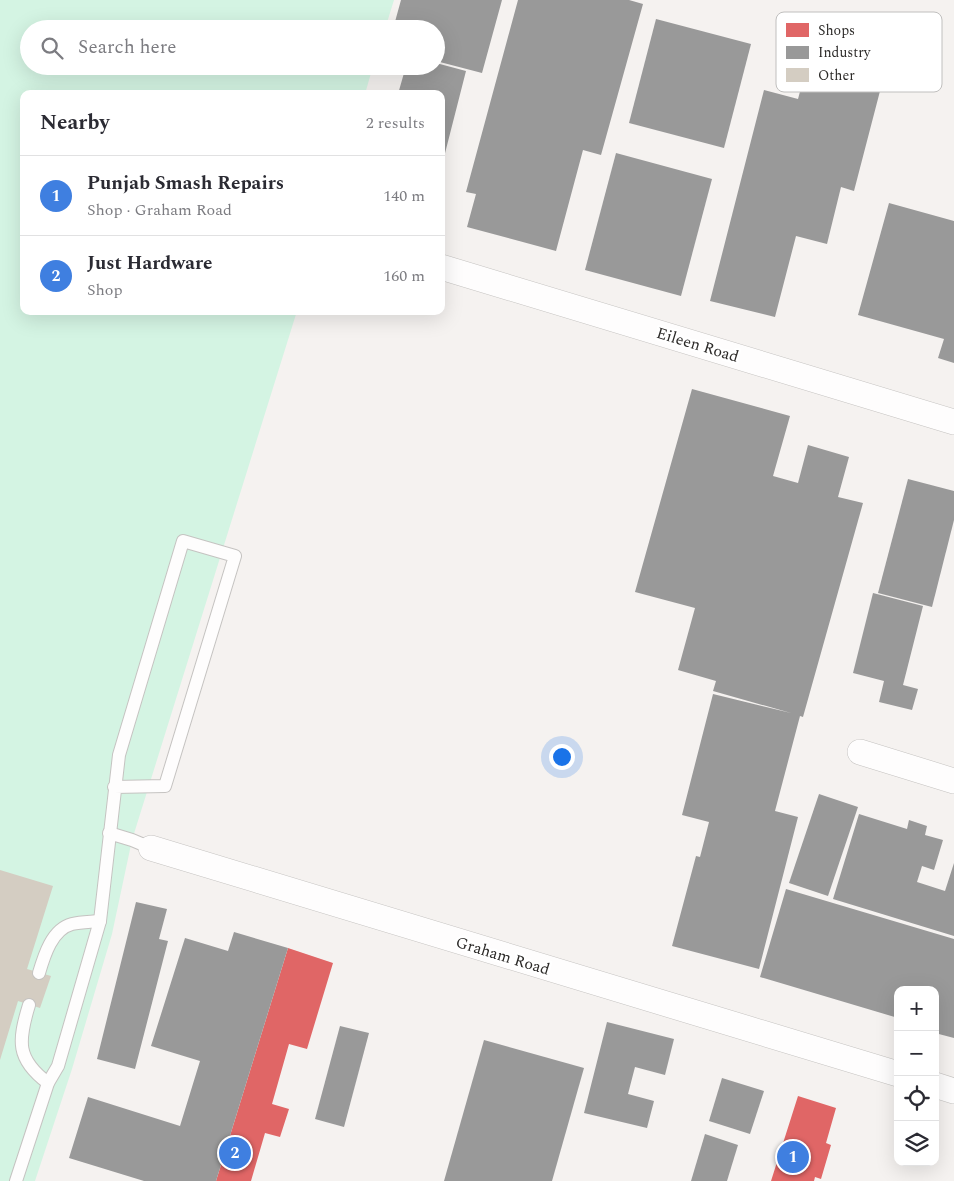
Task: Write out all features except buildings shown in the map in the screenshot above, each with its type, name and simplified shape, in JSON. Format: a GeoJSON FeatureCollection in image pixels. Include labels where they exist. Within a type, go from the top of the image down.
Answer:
{"type":"FeatureCollection","features":[{"type":"Feature","properties":{"kind":"street","name":"Eileen Road"},"geometry":{"type":"LineString","coordinates":[[445,267],[954,422]]}},
{"type":"Feature","properties":{"kind":"street"},"geometry":{"type":"LineString","coordinates":[[860,752],[954,781]]}},
{"type":"Feature","properties":{"kind":"street","name":"Graham Road"},"geometry":{"type":"LineString","coordinates":[[151,848],[894,1073]]}},
{"type":"Feature","properties":{"kind":"street"},"geometry":{"type":"LineString","coordinates":[[939,1086],[954,1091]]}},
{"type":"Feature","properties":{"kind":"lane"},"geometry":{"type":"LineString","coordinates":[[16,1181],[48,1083],[58,1066],[100,920],[114,787],[119,755],[183,541],[235,556],[165,786],[114,787]]}},
{"type":"Feature","properties":{"kind":"lane","name":"Graham Road"},"geometry":{"type":"LineString","coordinates":[[109,833],[151,848]]}},
{"type":"Feature","properties":{"kind":"lane"},"geometry":{"type":"LineString","coordinates":[[39,973],[51,943],[58,932],[70,924],[100,920]]}},
{"type":"Feature","properties":{"kind":"lane"},"geometry":{"type":"LineString","coordinates":[[29,1004],[22,1027],[20,1049],[35,1073],[48,1083]]}},
{"type":"Feature","properties":{"kind":"green space"},"geometry":{"type":"Polygon","coordinates":[[[0,0],[394,0],[388,20],[20,20],[20,75],[370,75],[366,90],[20,90],[20,315],[296,315],[132,840],[112,934],[72,1069],[35,1181],[0,1181],[0,0]]]}},
{"type":"Feature","properties":{"kind":"place","name":"Just Hardware"},"geometry":{"type":"Point","coordinates":[235,1153]}},
{"type":"Feature","properties":{"kind":"place","name":"Punjab Smash Repairs"},"geometry":{"type":"Point","coordinates":[793,1157]}}]}
